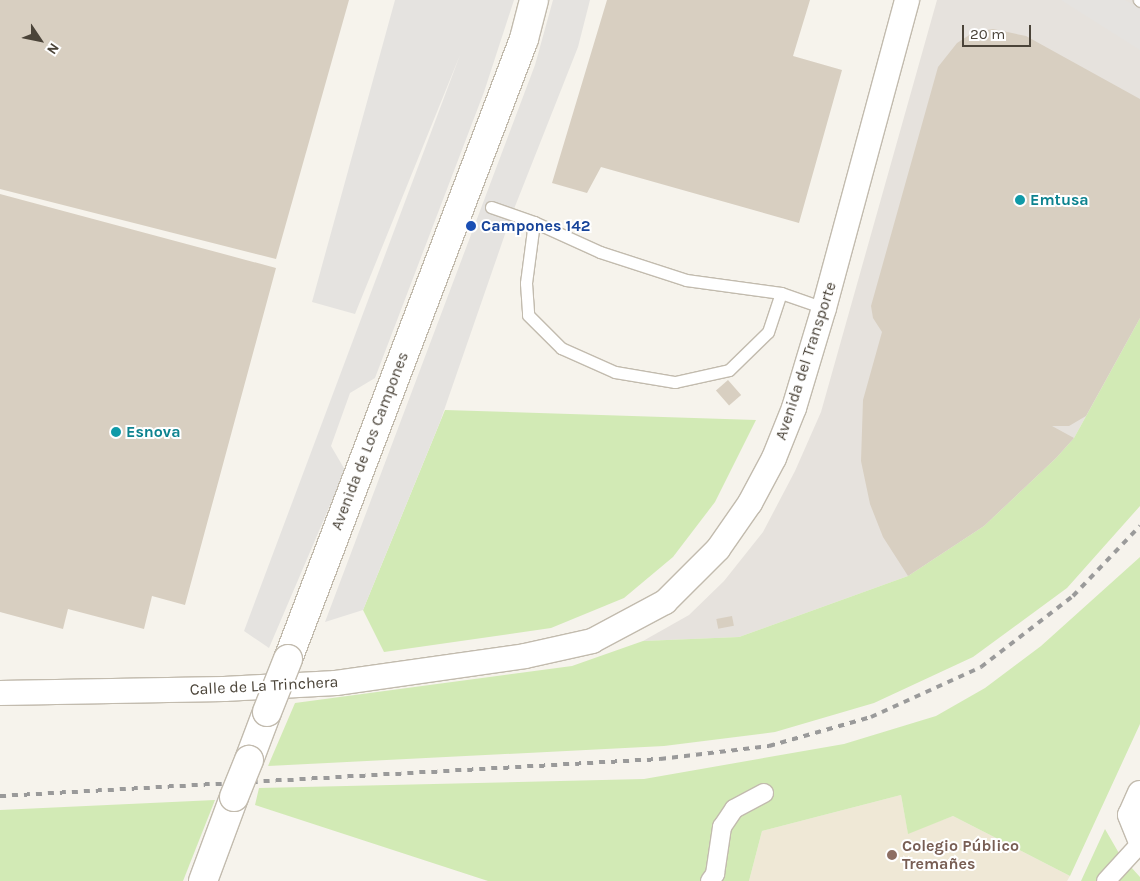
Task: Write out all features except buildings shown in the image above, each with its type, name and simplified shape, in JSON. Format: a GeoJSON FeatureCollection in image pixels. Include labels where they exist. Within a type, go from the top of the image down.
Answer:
{"type":"FeatureCollection","features":[{"type":"Feature","properties":{"kind":"street","name":"Avenida de Los Campones"},"geometry":{"type":"LineString","coordinates":[[203,881],[524,39],[534,0]]}},
{"type":"Feature","properties":{"kind":"street","name":"Avenida del Transporte"},"geometry":{"type":"LineString","coordinates":[[525,656],[592,641],[665,602],[718,549],[750,503],[774,458],[794,408],[824,308],[907,0]]}},
{"type":"Feature","properties":{"kind":"street","name":"Calle de La Trinchera"},"geometry":{"type":"LineString","coordinates":[[0,693],[284,687],[525,656]]}},
{"type":"Feature","properties":{"kind":"street"},"geometry":{"type":"LineString","coordinates":[[710,881],[715,874],[722,827],[734,809],[764,793]]}},
{"type":"Feature","properties":{"kind":"street"},"geometry":{"type":"LineString","coordinates":[[1140,793],[1130,815],[1140,840]]}},
{"type":"Feature","properties":{"kind":"street"},"geometry":{"type":"LineString","coordinates":[[1106,881],[1140,844]]}},
{"type":"Feature","properties":{"kind":"lane"},"geometry":{"type":"LineString","coordinates":[[492,207],[534,222],[600,252],[686,280],[781,293],[824,308]]}},
{"type":"Feature","properties":{"kind":"lane"},"geometry":{"type":"LineString","coordinates":[[534,222],[526,283],[528,315],[561,348],[615,372],[675,382],[729,370],[768,332],[781,293]]}},
{"type":"Feature","properties":{"kind":"shaded area"},"geometry":{"type":"Polygon","coordinates":[[[395,0],[514,0],[484,92],[375,378],[350,393],[331,446],[345,470],[269,648],[244,631],[460,55],[355,314],[312,302],[395,0]]]}},
{"type":"Feature","properties":{"kind":"shaded area"},"geometry":{"type":"Polygon","coordinates":[[[553,0],[590,0],[578,47],[512,214],[440,422],[363,610],[325,622],[535,65],[553,0]]]}},
{"type":"Feature","properties":{"kind":"shaded area"},"geometry":{"type":"Polygon","coordinates":[[[937,0],[1140,0],[1140,318],[1074,438],[1056,458],[984,526],[908,576],[739,637],[643,641],[689,615],[724,581],[763,532],[795,471],[821,412],[937,0]]]}},
{"type":"Feature","properties":{"kind":"shaded area"},"geometry":{"type":"Polygon","coordinates":[[[1061,0],[1125,0],[1140,9],[1140,50],[1061,0]]]}},
{"type":"Feature","properties":{"kind":"shaded area","name":"Colegio Público Tremañes"},"geometry":{"type":"Polygon","coordinates":[[[901,795],[908,833],[953,816],[1070,876],[1067,881],[749,881],[762,831],[901,795]]]}},
{"type":"Feature","properties":{"kind":"green space"},"geometry":{"type":"Polygon","coordinates":[[[1140,318],[1140,506],[1067,588],[973,657],[874,703],[775,732],[664,746],[268,766],[295,703],[572,666],[643,641],[739,637],[908,576],[984,526],[1056,458],[1074,438],[1140,318]]]}},
{"type":"Feature","properties":{"kind":"green space"},"geometry":{"type":"Polygon","coordinates":[[[445,410],[756,420],[715,502],[673,557],[624,598],[551,628],[384,652],[363,610],[445,410]]]}},
{"type":"Feature","properties":{"kind":"green space"},"geometry":{"type":"Polygon","coordinates":[[[1140,557],[1140,724],[1070,876],[953,816],[908,834],[901,795],[762,831],[749,881],[488,881],[255,805],[259,788],[644,779],[844,744],[936,716],[985,688],[1041,646],[1140,557]]]}},
{"type":"Feature","properties":{"kind":"green space"},"geometry":{"type":"Polygon","coordinates":[[[215,800],[183,881],[0,881],[0,810],[215,800]]]}},
{"type":"Feature","properties":{"kind":"green space"},"geometry":{"type":"Polygon","coordinates":[[[1105,829],[1120,855],[1140,877],[1140,881],[1081,881],[1105,829]]]}},
{"type":"Feature","properties":{"kind":"railway"},"geometry":{"type":"LineString","coordinates":[[0,796],[660,759],[769,746],[871,717],[981,667],[1073,596],[1140,526]]}},
{"type":"Feature","properties":{"kind":"place","name":"Emtusa"},"geometry":{"type":"Point","coordinates":[1020,200]}},
{"type":"Feature","properties":{"kind":"place","name":"Campones 142"},"geometry":{"type":"Point","coordinates":[471,226]}},
{"type":"Feature","properties":{"kind":"place","name":"Esnova"},"geometry":{"type":"Point","coordinates":[116,432]}},
{"type":"Feature","properties":{"kind":"place","name":"Colegio Público Tremañes"},"geometry":{"type":"Point","coordinates":[892,855]}}]}
